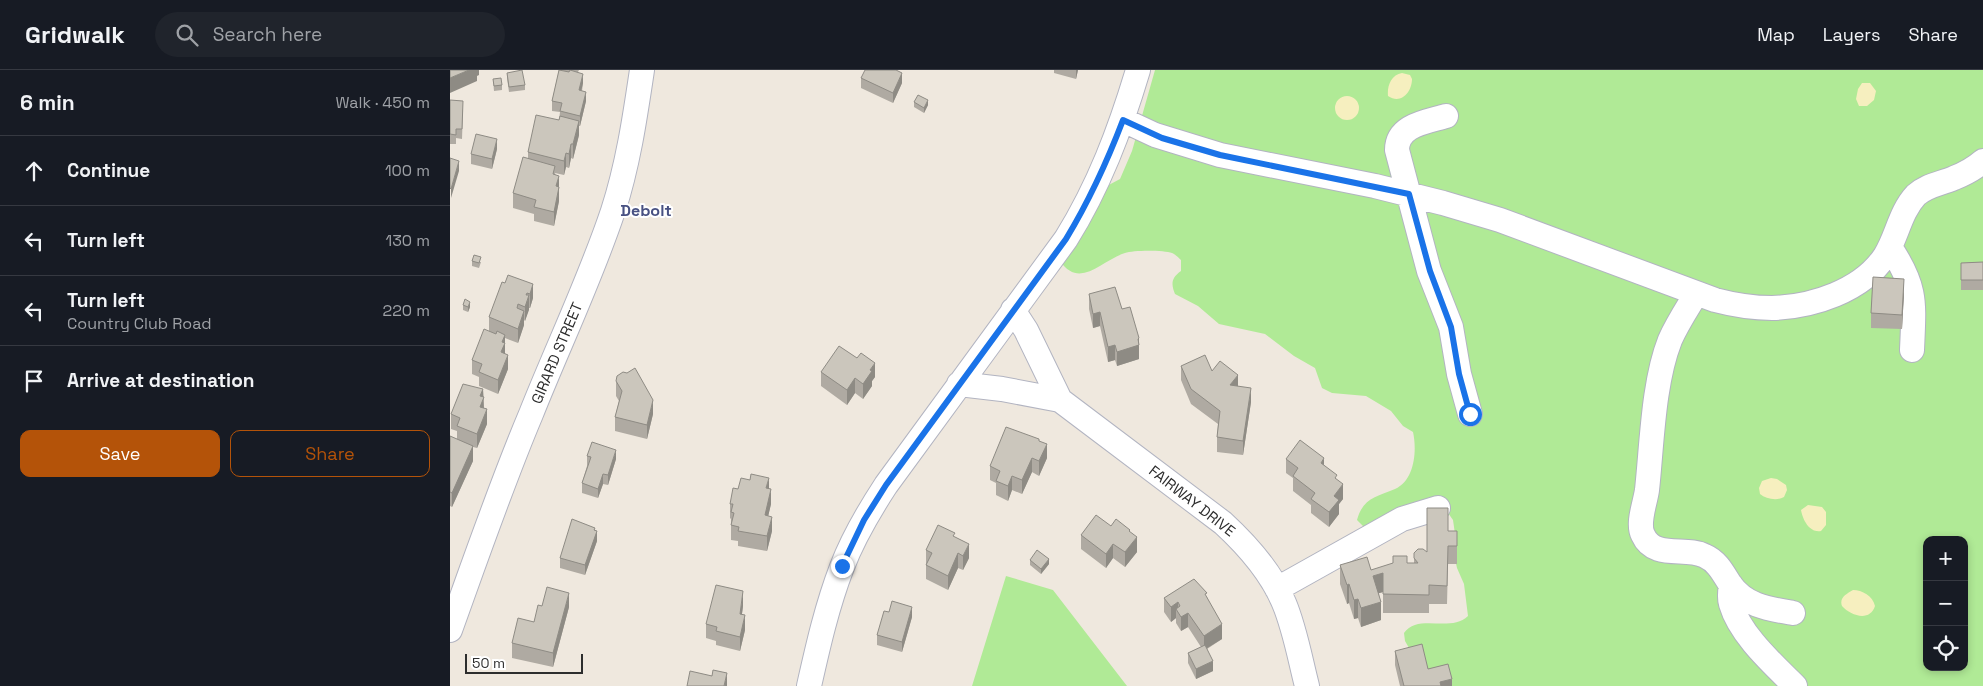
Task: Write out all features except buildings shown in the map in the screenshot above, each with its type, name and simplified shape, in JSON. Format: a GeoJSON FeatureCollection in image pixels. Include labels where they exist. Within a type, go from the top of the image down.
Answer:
{"type":"FeatureCollection","features":[{"type":"Feature","properties":{"kind":"street","name":"GIRARD STREET"},"geometry":{"type":"LineString","coordinates":[[450,630],[492,510],[530,414],[590,275],[614,208],[626,157],[642,70]]}},
{"type":"Feature","properties":{"kind":"street"},"geometry":{"type":"LineString","coordinates":[[809,686],[824,619],[842,566],[864,520],[886,485],[1066,239],[1101,174],[1123,120],[1138,70]]}},
{"type":"Feature","properties":{"kind":"street"},"geometry":{"type":"LineString","coordinates":[[1446,116],[1410,128],[1400,135],[1397,150],[1430,271],[1451,327],[1457,367],[1470,414]]}},
{"type":"Feature","properties":{"kind":"street"},"geometry":{"type":"LineString","coordinates":[[1123,120],[1162,138],[1220,155],[1409,194],[1500,220],[1696,294],[1751,307],[1787,307],[1814,302],[1841,291],[1872,272],[1890,246],[1904,215],[1917,194],[1925,188],[1967,172],[1983,161]]}},
{"type":"Feature","properties":{"kind":"street"},"geometry":{"type":"LineString","coordinates":[[1890,246],[1901,263],[1912,288],[1914,298],[1912,350]]}},
{"type":"Feature","properties":{"kind":"street"},"geometry":{"type":"LineString","coordinates":[[1696,294],[1678,324],[1664,358],[1650,448],[1647,490],[1641,530],[1646,540],[1661,550],[1704,555],[1718,566],[1730,585],[1742,597],[1758,606],[1793,613]]}},
{"type":"Feature","properties":{"kind":"street","name":"FAIRWAY DRIVE"},"geometry":{"type":"LineString","coordinates":[[1013,310],[1026,330],[1060,400]]}},
{"type":"Feature","properties":{"kind":"street","name":"FAIRWAY DRIVE"},"geometry":{"type":"LineString","coordinates":[[959,384],[1002,389],[1060,400],[1223,523],[1242,540],[1269,575],[1277,589],[1292,627],[1307,686]]}},
{"type":"Feature","properties":{"kind":"street"},"geometry":{"type":"LineString","coordinates":[[1277,589],[1402,519],[1438,508]]}},
{"type":"Feature","properties":{"kind":"street"},"geometry":{"type":"LineString","coordinates":[[1730,585],[1731,604],[1744,628],[1760,651],[1795,686]]}},
{"type":"Feature","properties":{"kind":"green space"},"geometry":{"type":"Polygon","coordinates":[[[1155,70],[1983,70],[1983,686],[1431,686],[1405,641],[1404,633],[1410,627],[1417,624],[1452,623],[1461,621],[1468,616],[1464,584],[1457,568],[1452,546],[1455,534],[1453,520],[1439,500],[1376,527],[1364,527],[1357,520],[1363,507],[1371,499],[1395,489],[1407,479],[1413,464],[1415,447],[1413,432],[1403,426],[1391,411],[1366,396],[1332,393],[1322,388],[1315,368],[1294,356],[1265,334],[1219,324],[1198,306],[1175,294],[1173,281],[1175,276],[1181,271],[1181,260],[1173,254],[1156,251],[1129,252],[1083,273],[1075,273],[1068,269],[1060,261],[1105,187],[1120,179],[1132,151],[1155,70]]]}},
{"type":"Feature","properties":{"kind":"green space"},"geometry":{"type":"Polygon","coordinates":[[[1006,576],[1053,590],[1127,686],[972,686],[1006,576]]]}},
{"type":"Feature","properties":{"kind":"sand"},"geometry":{"type":"Polygon","coordinates":[[[1402,73],[1410,75],[1412,79],[1408,92],[1405,96],[1397,99],[1388,96],[1388,88],[1392,79],[1402,73]]]}},
{"type":"Feature","properties":{"kind":"sand"},"geometry":{"type":"Polygon","coordinates":[[[1862,83],[1870,83],[1876,91],[1874,100],[1867,106],[1859,106],[1856,99],[1858,89],[1862,83]]]}},
{"type":"Feature","properties":{"kind":"sand"},"geometry":{"type":"Polygon","coordinates":[[[1347,96],[1356,99],[1359,108],[1356,117],[1347,120],[1338,117],[1335,108],[1338,99],[1347,96]]]}},
{"type":"Feature","properties":{"kind":"sand"},"geometry":{"type":"Polygon","coordinates":[[[1771,478],[1777,479],[1786,485],[1787,490],[1784,497],[1772,499],[1760,494],[1759,488],[1762,481],[1771,478]]]}},
{"type":"Feature","properties":{"kind":"sand"},"geometry":{"type":"Polygon","coordinates":[[[1808,505],[1822,507],[1826,512],[1826,525],[1821,531],[1810,528],[1803,518],[1801,510],[1808,505]]]}},
{"type":"Feature","properties":{"kind":"sand"},"geometry":{"type":"Polygon","coordinates":[[[1853,590],[1863,592],[1872,599],[1875,606],[1873,611],[1865,616],[1860,616],[1846,610],[1842,606],[1842,598],[1853,590]]]}},
{"type":"Feature","properties":{"kind":"district","name":"Debolt"},"geometry":{"type":"Point","coordinates":[646,210]}},
{"type":"Feature","properties":{"kind":"route"},"geometry":{"type":"LineString","coordinates":[[842,566],[864,520],[886,485],[1066,239],[1098,182],[1123,120],[1162,138],[1220,155],[1409,194],[1434,284],[1451,327],[1459,374],[1470,414]]}}]}
